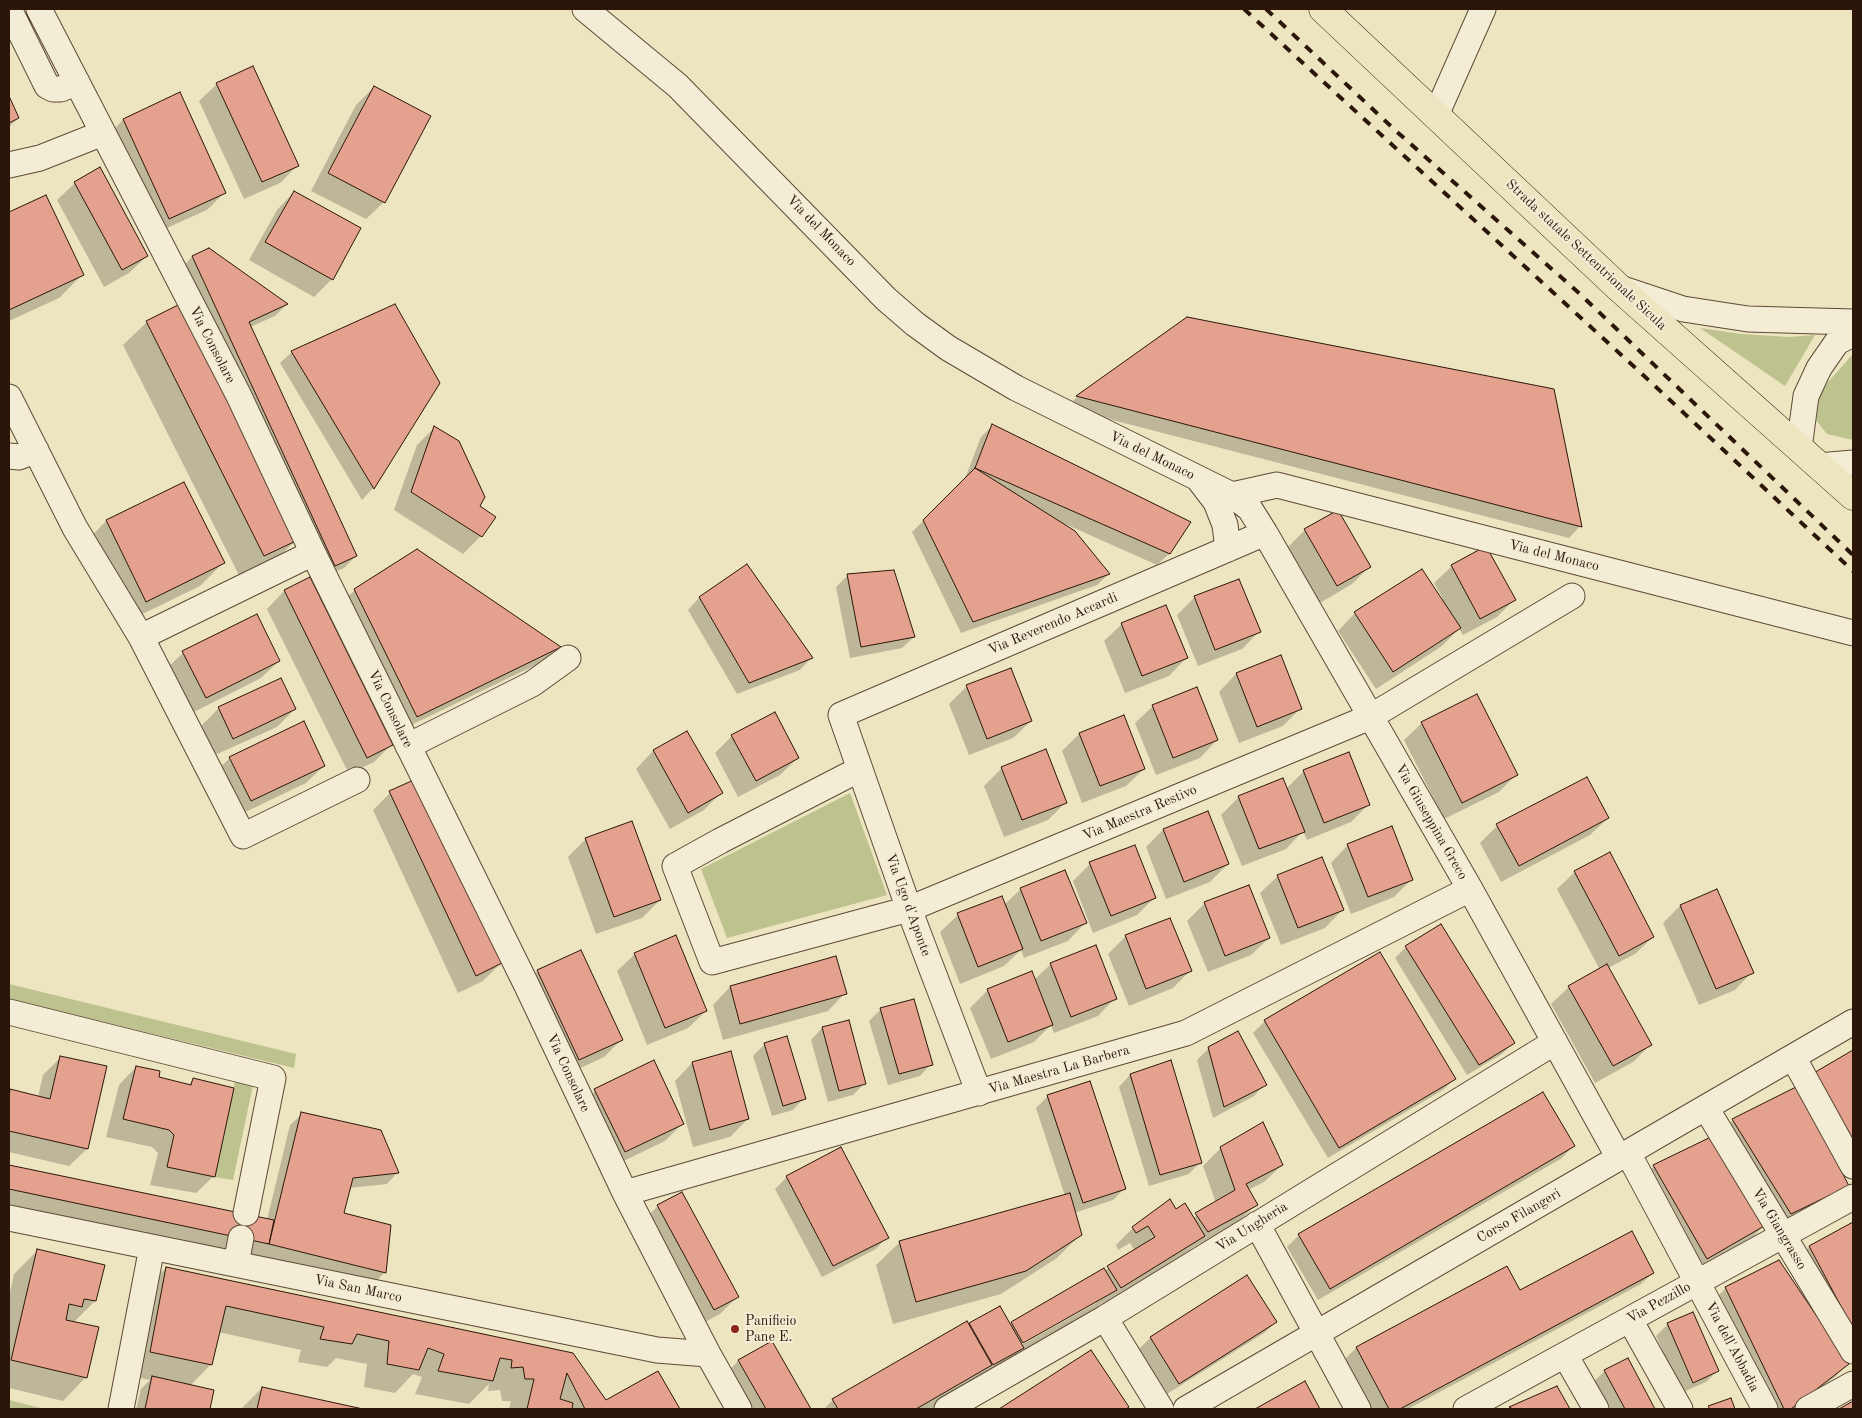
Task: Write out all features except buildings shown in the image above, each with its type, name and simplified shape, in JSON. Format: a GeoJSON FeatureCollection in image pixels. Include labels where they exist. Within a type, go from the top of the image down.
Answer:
{"type":"FeatureCollection","features":[{"type":"Feature","properties":{"kind":"main road","name":"Strada statale Settentrionale Sicula"},"geometry":{"type":"LineString","coordinates":[[1323,9],[1618,287],[1853,496]]}},
{"type":"Feature","properties":{"kind":"street"},"geometry":{"type":"LineString","coordinates":[[9,9],[47,86],[53,89],[61,89],[77,82]]}},
{"type":"Feature","properties":{"kind":"street","name":"Via Consolare"},"geometry":{"type":"LineString","coordinates":[[39,9],[238,394],[313,553],[527,986],[625,1193],[708,1354],[739,1409]]}},
{"type":"Feature","properties":{"kind":"street","name":"Via del Monaco"},"geometry":{"type":"LineString","coordinates":[[584,9],[678,86],[886,299],[915,324],[948,348],[1016,388],[1198,479],[1232,495],[1277,485],[1853,633]]}},
{"type":"Feature","properties":{"kind":"street"},"geometry":{"type":"LineString","coordinates":[[1436,115],[1483,9]]}},
{"type":"Feature","properties":{"kind":"street"},"geometry":{"type":"LineString","coordinates":[[9,165],[40,158],[103,133]]}},
{"type":"Feature","properties":{"kind":"street"},"geometry":{"type":"LineString","coordinates":[[1618,287],[1683,309],[1748,319],[1853,322]]}},
{"type":"Feature","properties":{"kind":"street"},"geometry":{"type":"LineString","coordinates":[[1853,334],[1837,342],[1819,368],[1806,396],[1809,457],[1853,463]]}},
{"type":"Feature","properties":{"kind":"street"},"geometry":{"type":"LineString","coordinates":[[9,397],[75,528],[141,637],[243,836],[357,780]]}},
{"type":"Feature","properties":{"kind":"street"},"geometry":{"type":"LineString","coordinates":[[9,456],[19,457],[36,450]]}},
{"type":"Feature","properties":{"kind":"street"},"geometry":{"type":"LineString","coordinates":[[1198,479],[1216,502],[1226,525],[1228,549]]}},
{"type":"Feature","properties":{"kind":"street","name":"Via Giuseppina Greco"},"geometry":{"type":"LineString","coordinates":[[1232,495],[1250,509],[1265,533],[1470,889],[1555,1042],[1624,1155]]}},
{"type":"Feature","properties":{"kind":"street","name":"Via Reverendo Accardi"},"geometry":{"type":"LineString","coordinates":[[841,715],[1265,533]]}},
{"type":"Feature","properties":{"kind":"street"},"geometry":{"type":"LineString","coordinates":[[141,637],[313,553]]}},
{"type":"Feature","properties":{"kind":"street","name":"Via Maestra Restivo"},"geometry":{"type":"LineString","coordinates":[[860,769],[675,866],[712,962],[909,909],[1370,717],[1572,596]]}},
{"type":"Feature","properties":{"kind":"street"},"geometry":{"type":"LineString","coordinates":[[408,746],[532,684],[568,658]]}},
{"type":"Feature","properties":{"kind":"street","name":"Via Ugo d'Aponte"},"geometry":{"type":"LineString","coordinates":[[841,715],[909,909],[979,1093]]}},
{"type":"Feature","properties":{"kind":"street","name":"Via Maestra La Barbera"},"geometry":{"type":"LineString","coordinates":[[625,1193],[1186,1033],[1470,889]]}},
{"type":"Feature","properties":{"kind":"street"},"geometry":{"type":"LineString","coordinates":[[9,1012],[273,1078],[246,1213]]}},
{"type":"Feature","properties":{"kind":"street","name":"Corso Filangeri"},"geometry":{"type":"LineString","coordinates":[[1186,1409],[1853,1022]]}},
{"type":"Feature","properties":{"kind":"street","name":"Via Ungheria"},"geometry":{"type":"LineString","coordinates":[[947,1409],[1105,1318],[1555,1042]]}},
{"type":"Feature","properties":{"kind":"street"},"geometry":{"type":"LineString","coordinates":[[1793,1057],[1853,1166]]}},
{"type":"Feature","properties":{"kind":"street","name":"Via Giangrasso"},"geometry":{"type":"LineString","coordinates":[[1706,1108],[1853,1351]]}},
{"type":"Feature","properties":{"kind":"street","name":"Via dell'Abbadia"},"geometry":{"type":"LineString","coordinates":[[1624,1155],[1698,1282],[1765,1409]]}},
{"type":"Feature","properties":{"kind":"street","name":"Via Pezzillo"},"geometry":{"type":"LineString","coordinates":[[1466,1409],[1853,1197]]}},
{"type":"Feature","properties":{"kind":"street","name":"Via San Marco"},"geometry":{"type":"LineString","coordinates":[[9,1218],[657,1350],[708,1354]]}},
{"type":"Feature","properties":{"kind":"street"},"geometry":{"type":"LineString","coordinates":[[1257,1224],[1358,1409]]}},
{"type":"Feature","properties":{"kind":"street"},"geometry":{"type":"LineString","coordinates":[[236,1264],[241,1238]]}},
{"type":"Feature","properties":{"kind":"street"},"geometry":{"type":"LineString","coordinates":[[121,1409],[152,1247]]}},
{"type":"Feature","properties":{"kind":"street"},"geometry":{"type":"LineString","coordinates":[[1105,1318],[1161,1409]]}},
{"type":"Feature","properties":{"kind":"street"},"geometry":{"type":"LineString","coordinates":[[1630,1320],[1680,1409]]}},
{"type":"Feature","properties":{"kind":"street"},"geometry":{"type":"LineString","coordinates":[[1565,1355],[1596,1409]]}},
{"type":"Feature","properties":{"kind":"street"},"geometry":{"type":"LineString","coordinates":[[1808,1409],[1853,1384]]}},
{"type":"Feature","properties":{"kind":"green space"},"geometry":{"type":"Polygon","coordinates":[[[1700,328],[1741,334],[1789,337],[1815,335],[1785,386],[1700,328]]]}},
{"type":"Feature","properties":{"kind":"green space"},"geometry":{"type":"Polygon","coordinates":[[[1853,354],[1853,440],[1827,434],[1815,419],[1821,390],[1853,354]]]}},
{"type":"Feature","properties":{"kind":"green space"},"geometry":{"type":"Polygon","coordinates":[[[850,793],[887,895],[727,938],[701,869],[850,793]]]}},
{"type":"Feature","properties":{"kind":"green space"},"geometry":{"type":"Polygon","coordinates":[[[9,984],[296,1054],[294,1068],[9,999],[9,984]]]}},
{"type":"Feature","properties":{"kind":"green space"},"geometry":{"type":"Polygon","coordinates":[[[235,1081],[253,1085],[233,1180],[215,1177],[235,1081]]]}},
{"type":"Feature","properties":{"kind":"green space"},"geometry":{"type":"Polygon","coordinates":[[[9,1400],[44,1409],[9,1409],[9,1400]]]}},
{"type":"Feature","properties":{"kind":"railway"},"geometry":{"type":"LineString","coordinates":[[1244,9],[1641,373],[1853,571]]}},
{"type":"Feature","properties":{"kind":"railway"},"geometry":{"type":"LineString","coordinates":[[1266,9],[1396,131],[1580,294],[1853,555]]}},
{"type":"Feature","properties":{"kind":"place","name":"Panificio Pane E."},"geometry":{"type":"Point","coordinates":[735,1329]}}]}
